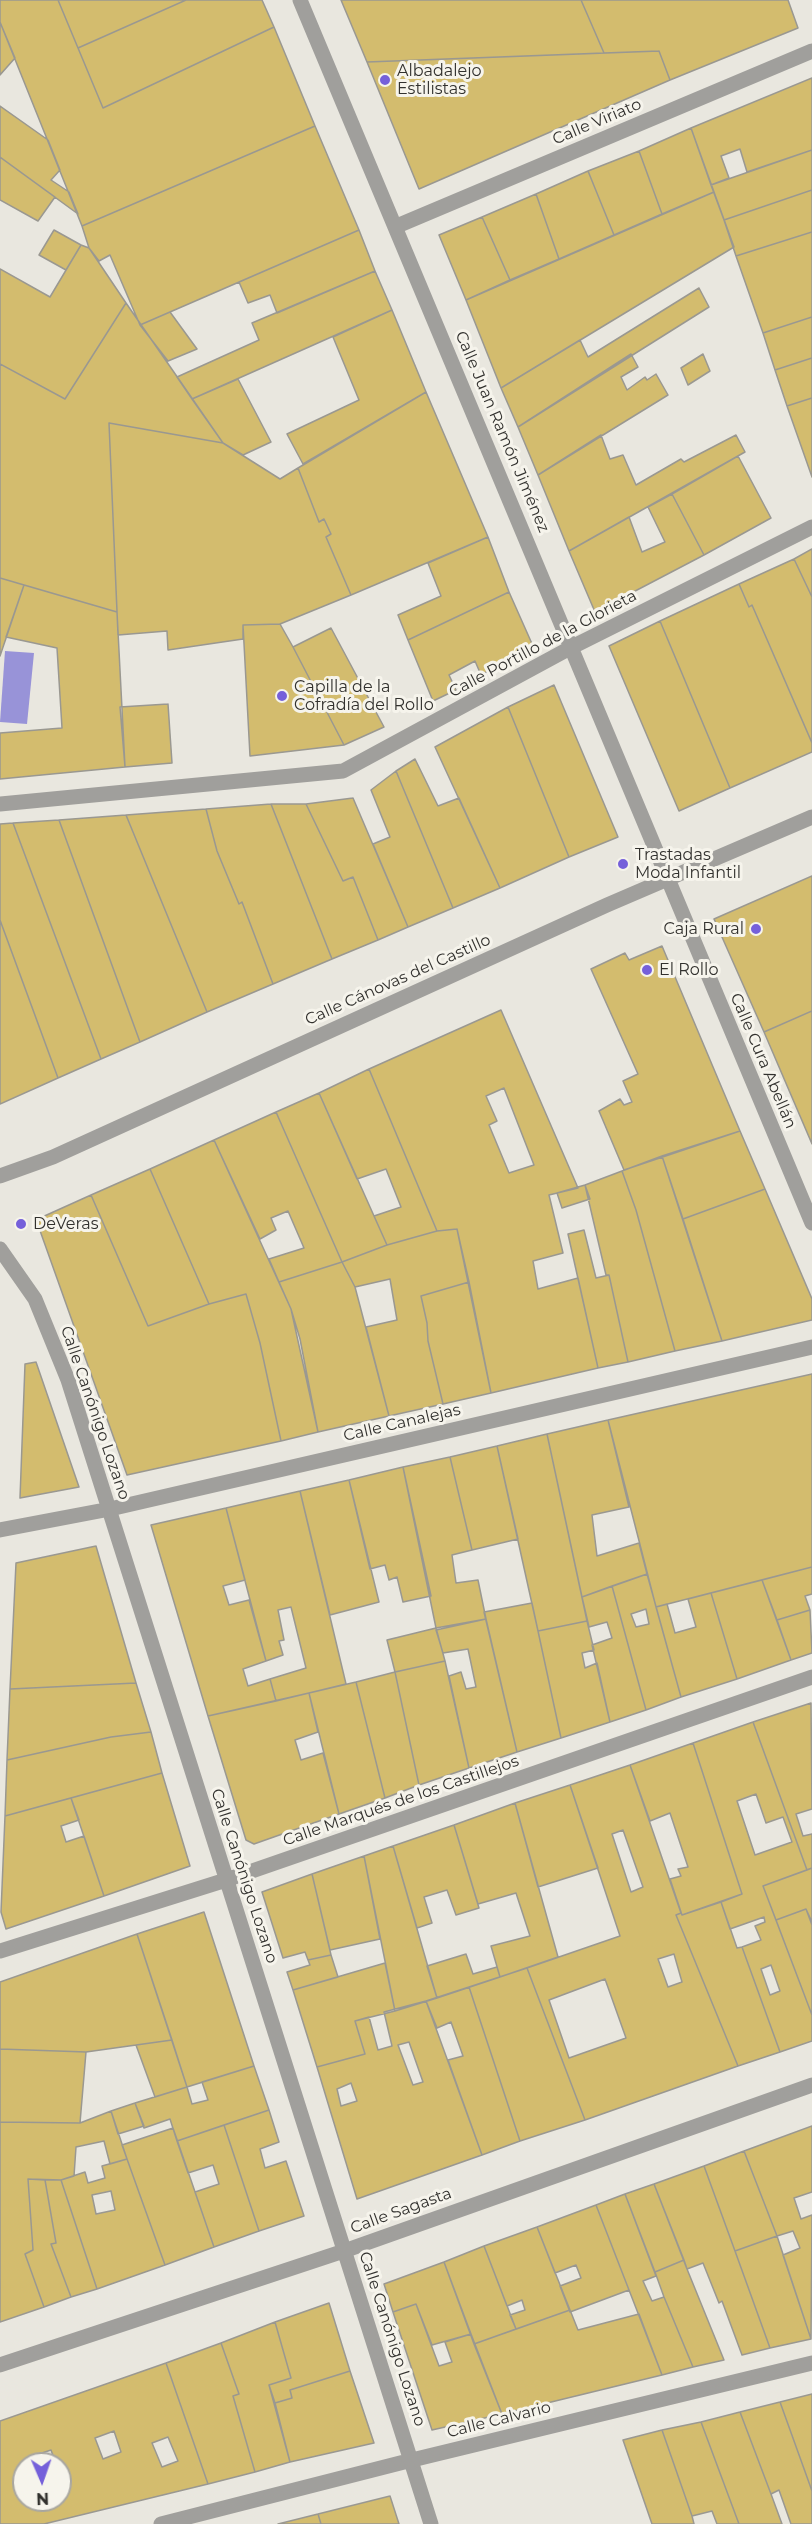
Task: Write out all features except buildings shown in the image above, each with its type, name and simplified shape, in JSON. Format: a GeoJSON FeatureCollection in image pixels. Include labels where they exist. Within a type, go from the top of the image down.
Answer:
{"type":"FeatureCollection","features":[{"type":"Feature","properties":{"kind":"street","name":"Calle Juan Ramón Jiménez"},"geometry":{"type":"LineString","coordinates":[[300,0],[397,226],[668,879]]}},
{"type":"Feature","properties":{"kind":"street","name":"Calle Viriato"},"geometry":{"type":"LineString","coordinates":[[397,226],[812,51]]}},
{"type":"Feature","properties":{"kind":"street","name":"Calle Portillo de la Glorieta"},"geometry":{"type":"LineString","coordinates":[[0,804],[343,771],[572,647],[812,527]]}},
{"type":"Feature","properties":{"kind":"street","name":"Calle Cánovas del Castillo"},"geometry":{"type":"LineString","coordinates":[[0,1176],[53,1157],[668,879],[812,817]]}},
{"type":"Feature","properties":{"kind":"street","name":"Calle Cura Abellán"},"geometry":{"type":"LineString","coordinates":[[668,879],[812,1223]]}},
{"type":"Feature","properties":{"kind":"street","name":"Calle Canónigo Lozano"},"geometry":{"type":"LineString","coordinates":[[0,1249],[35,1299],[68,1380],[431,2524]]}},
{"type":"Feature","properties":{"kind":"street","name":"Calle Canalejas"},"geometry":{"type":"LineString","coordinates":[[0,1530],[110,1509],[812,1347]]}},
{"type":"Feature","properties":{"kind":"street","name":"Calle Marqués de los Castillejos"},"geometry":{"type":"LineString","coordinates":[[0,1951],[226,1880],[812,1677]]}},
{"type":"Feature","properties":{"kind":"street","name":"Calle Sagasta"},"geometry":{"type":"LineString","coordinates":[[0,2365],[344,2251],[812,2085]]}},
{"type":"Feature","properties":{"kind":"street","name":"Calle Calvario"},"geometry":{"type":"LineString","coordinates":[[161,2524],[412,2460],[812,2363]]}},
{"type":"Feature","properties":{"kind":"shaded area"},"geometry":{"type":"Polygon","coordinates":[[[5,651],[34,653],[27,724],[0,722],[5,651]]]}},
{"type":"Feature","properties":{"kind":"place","name":"Albadalejo Estilistas"},"geometry":{"type":"Point","coordinates":[385,80]}},
{"type":"Feature","properties":{"kind":"place","name":"Capilla de la Cofradía del Rollo"},"geometry":{"type":"Point","coordinates":[282,696]}},
{"type":"Feature","properties":{"kind":"place","name":"Trastadas Moda Infantil"},"geometry":{"type":"Point","coordinates":[623,864]}},
{"type":"Feature","properties":{"kind":"place","name":"Caja Rural"},"geometry":{"type":"Point","coordinates":[756,929]}},
{"type":"Feature","properties":{"kind":"place","name":"El Rollo"},"geometry":{"type":"Point","coordinates":[647,970]}},
{"type":"Feature","properties":{"kind":"place","name":"DeVeras"},"geometry":{"type":"Point","coordinates":[21,1224]}}]}
